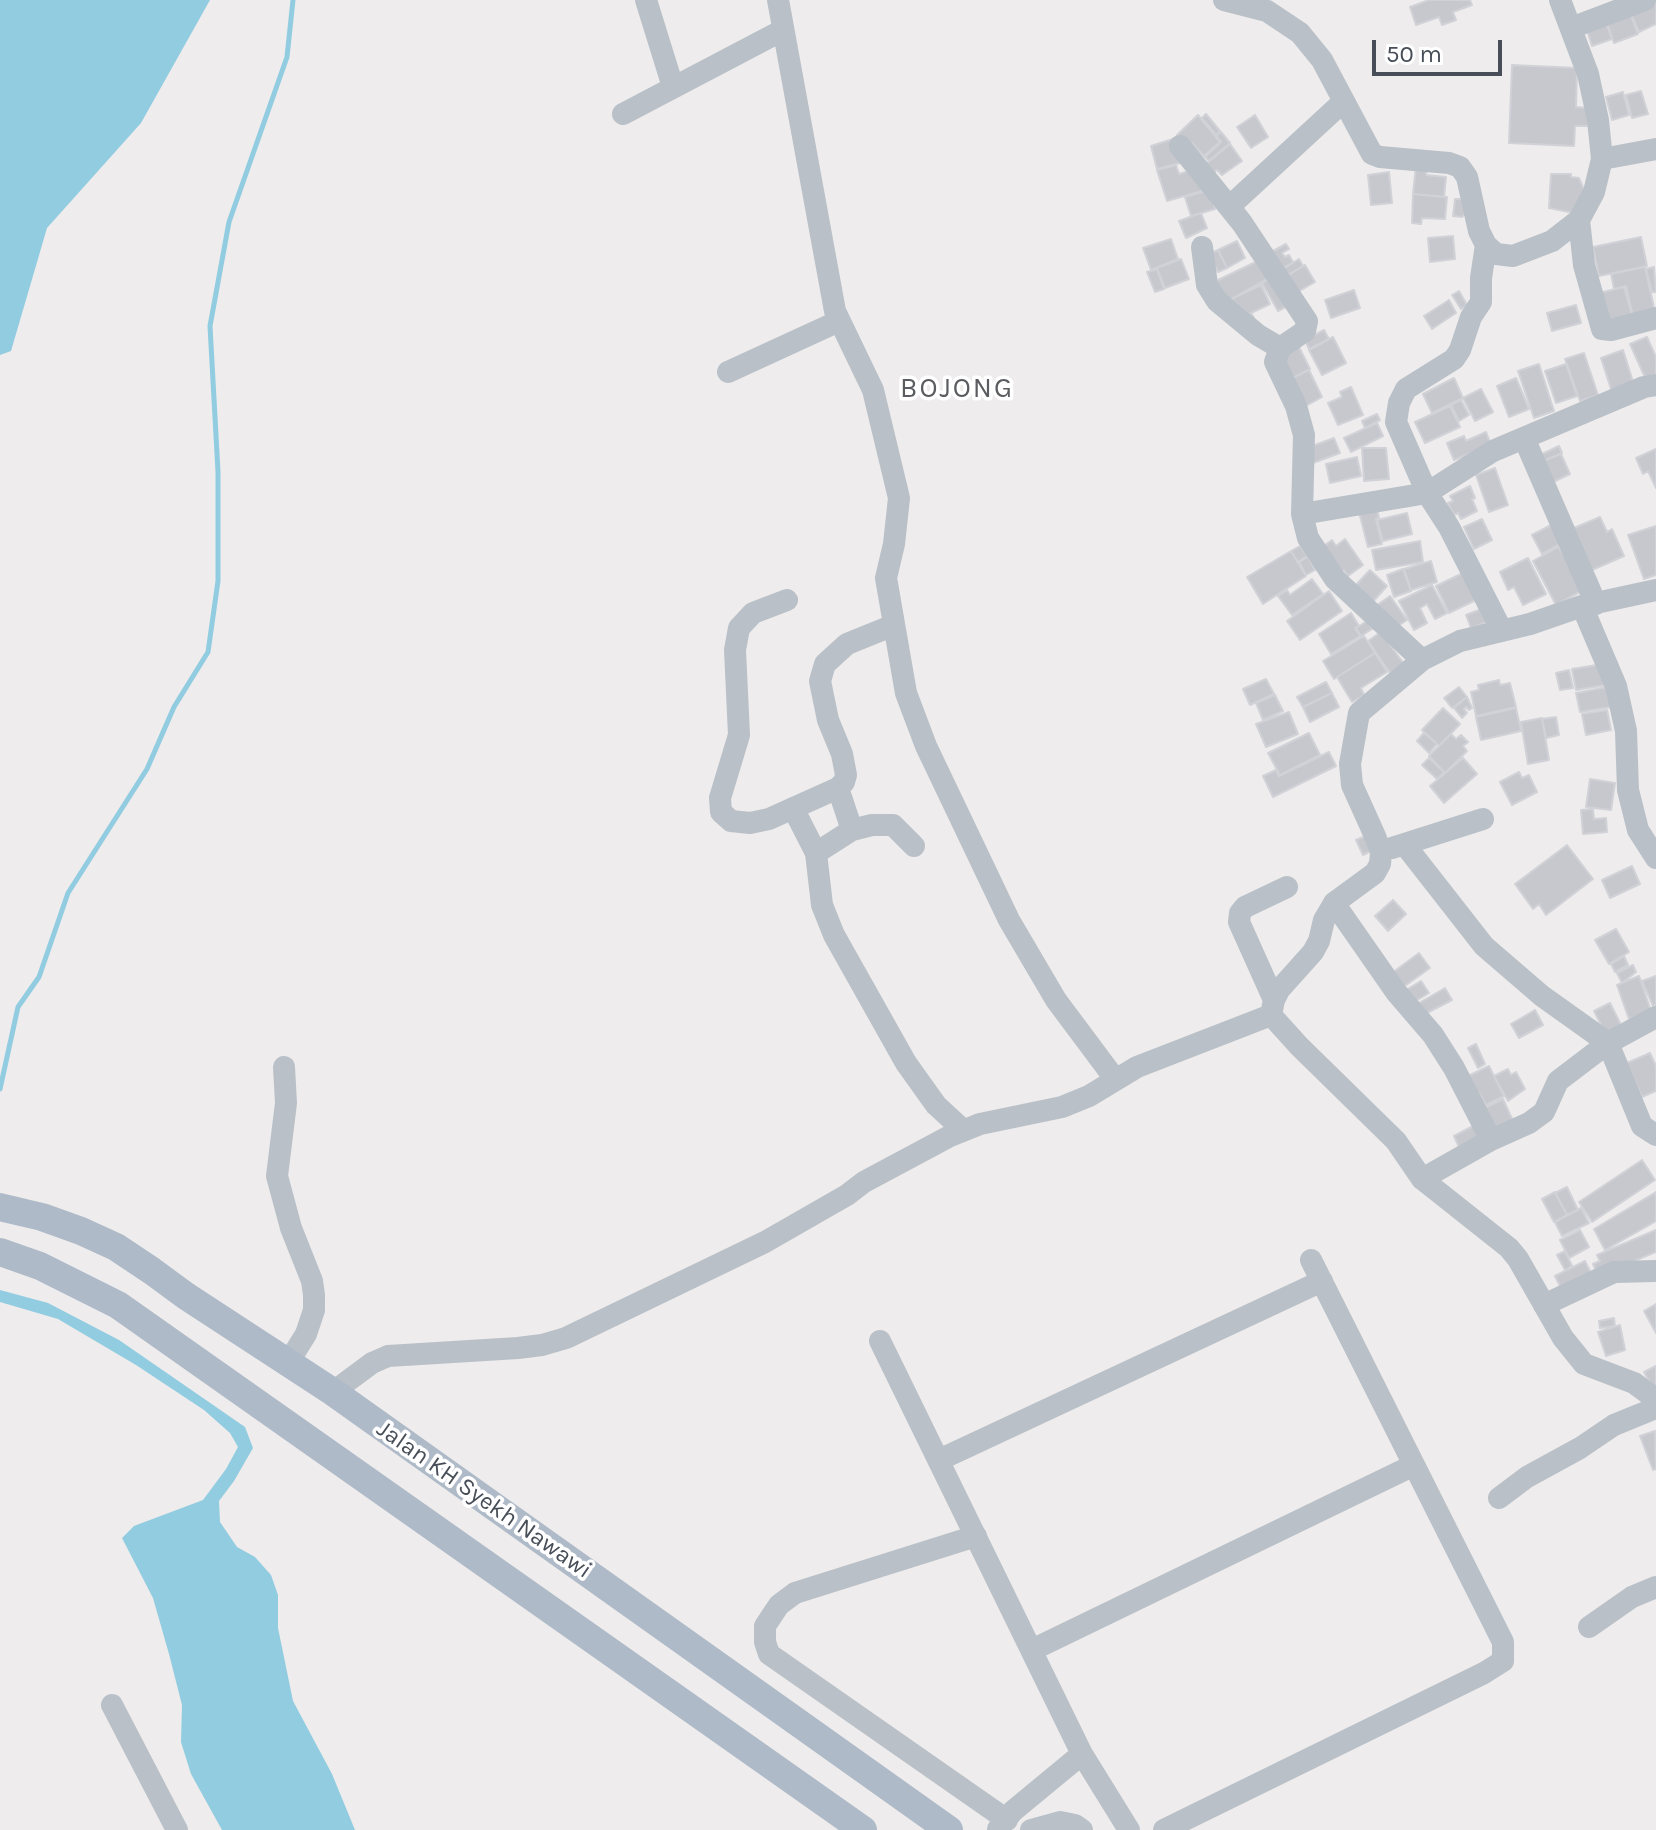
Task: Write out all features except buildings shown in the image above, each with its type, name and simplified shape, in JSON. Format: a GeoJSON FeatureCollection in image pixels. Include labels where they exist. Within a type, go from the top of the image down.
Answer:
{"type":"FeatureCollection","features":[{"type":"Feature","properties":{"kind":"main road","name":"Jalan KH Syekh Nawawi"},"geometry":{"type":"LineString","coordinates":[[0,1207],[42,1217],[116,1247],[333,1392],[949,1830]]}},
{"type":"Feature","properties":{"kind":"main road"},"geometry":{"type":"LineString","coordinates":[[0,1252],[40,1266],[118,1305],[863,1830]]}},
{"type":"Feature","properties":{"kind":"street"},"geometry":{"type":"LineString","coordinates":[[646,0],[673,87]]}},
{"type":"Feature","properties":{"kind":"street"},"geometry":{"type":"LineString","coordinates":[[778,0],[828,278],[839,321],[873,390],[899,498],[894,544],[886,578],[906,693],[926,746],[976,856],[1024,947],[1056,1000],[1115,1079]]}},
{"type":"Feature","properties":{"kind":"street"},"geometry":{"type":"LineString","coordinates":[[1224,0],[1267,11],[1300,33],[1322,60],[1372,154],[1460,167],[1467,177],[1479,231],[1486,245],[1496,254],[1513,256],[1552,241],[1579,220],[1594,192],[1602,159],[1588,74],[1560,0]]}},
{"type":"Feature","properties":{"kind":"street"},"geometry":{"type":"LineString","coordinates":[[1571,28],[1645,0]]}},
{"type":"Feature","properties":{"kind":"street"},"geometry":{"type":"LineString","coordinates":[[623,114],[783,30]]}},
{"type":"Feature","properties":{"kind":"street"},"geometry":{"type":"LineString","coordinates":[[1229,207],[1344,101]]}},
{"type":"Feature","properties":{"kind":"street"},"geometry":{"type":"LineString","coordinates":[[1180,146],[1229,207],[1307,321],[1305,331],[1280,348],[1275,362],[1296,406],[1304,435],[1302,514],[1308,538],[1335,579],[1422,660]]}},
{"type":"Feature","properties":{"kind":"street"},"geometry":{"type":"LineString","coordinates":[[1602,159],[1656,149]]}},
{"type":"Feature","properties":{"kind":"street"},"geometry":{"type":"LineString","coordinates":[[1579,220],[1584,265],[1602,329],[1611,330],[1656,318]]}},
{"type":"Feature","properties":{"kind":"street"},"geometry":{"type":"LineString","coordinates":[[1486,245],[1481,302],[1471,317],[1460,350],[1454,359],[1406,389],[1399,403],[1396,422],[1427,493],[1449,527],[1502,631]]}},
{"type":"Feature","properties":{"kind":"street"},"geometry":{"type":"LineString","coordinates":[[1202,247],[1207,285],[1217,301],[1258,335],[1280,348]]}},
{"type":"Feature","properties":{"kind":"street"},"geometry":{"type":"LineString","coordinates":[[728,372],[839,321]]}},
{"type":"Feature","properties":{"kind":"street"},"geometry":{"type":"LineString","coordinates":[[1302,514],[1427,493],[1493,451],[1644,387],[1656,385]]}},
{"type":"Feature","properties":{"kind":"street"},"geometry":{"type":"LineString","coordinates":[[1524,438],[1589,605],[1616,686],[1626,731],[1628,790],[1638,830],[1656,858]]}},
{"type":"Feature","properties":{"kind":"street"},"geometry":{"type":"LineString","coordinates":[[333,1392],[372,1363],[388,1356],[530,1347],[566,1338],[765,1242],[864,1182],[963,1130],[1010,1116],[1062,1107],[1089,1096],[1137,1067],[1272,1008],[1313,952],[1324,920],[1334,903],[1375,873],[1380,864],[1381,852],[1352,785],[1352,741],[1359,713],[1422,660],[1460,641],[1656,590]]}},
{"type":"Feature","properties":{"kind":"street"},"geometry":{"type":"LineString","coordinates":[[787,600],[753,613],[739,628],[735,650],[739,735],[720,798],[721,812],[731,821],[750,823],[838,788],[846,775],[842,754],[828,720],[820,681],[825,664],[847,644],[894,625]]}},
{"type":"Feature","properties":{"kind":"street"},"geometry":{"type":"LineString","coordinates":[[838,788],[852,830]]}},
{"type":"Feature","properties":{"kind":"street"},"geometry":{"type":"LineString","coordinates":[[793,808],[816,853],[822,905],[834,935],[906,1063],[936,1105],[963,1130]]}},
{"type":"Feature","properties":{"kind":"street"},"geometry":{"type":"LineString","coordinates":[[1381,852],[1483,819]]}},
{"type":"Feature","properties":{"kind":"street"},"geometry":{"type":"LineString","coordinates":[[816,853],[852,830],[863,827],[893,825],[914,846]]}},
{"type":"Feature","properties":{"kind":"street"},"geometry":{"type":"LineString","coordinates":[[1405,845],[1484,946],[1542,996],[1608,1043],[1642,1126],[1656,1135]]}},
{"type":"Feature","properties":{"kind":"street"},"geometry":{"type":"LineString","coordinates":[[1287,887],[1245,907],[1240,913],[1239,922],[1272,1008],[1299,1046],[1396,1141],[1422,1179],[1509,1248],[1572,1351],[1584,1364],[1634,1383],[1656,1399]]}},
{"type":"Feature","properties":{"kind":"street"},"geometry":{"type":"LineString","coordinates":[[1334,903],[1396,992],[1433,1035],[1454,1068],[1491,1140]]}},
{"type":"Feature","properties":{"kind":"street"},"geometry":{"type":"LineString","coordinates":[[1422,1179],[1491,1140],[1529,1123],[1544,1112],[1558,1081],[1608,1043],[1656,1017]]}},
{"type":"Feature","properties":{"kind":"street"},"geometry":{"type":"LineString","coordinates":[[284,1067],[286,1103],[277,1176],[314,1295],[314,1310],[306,1334],[288,1363]]}},
{"type":"Feature","properties":{"kind":"street"},"geometry":{"type":"LineString","coordinates":[[1164,1830],[1503,1661],[1503,1642],[1311,1260]]}},
{"type":"Feature","properties":{"kind":"street"},"geometry":{"type":"LineString","coordinates":[[1544,1305],[1614,1272],[1656,1271]]}},
{"type":"Feature","properties":{"kind":"street"},"geometry":{"type":"LineString","coordinates":[[939,1460],[1322,1281]]}},
{"type":"Feature","properties":{"kind":"street"},"geometry":{"type":"LineString","coordinates":[[880,1341],[1082,1754],[1129,1830]]}},
{"type":"Feature","properties":{"kind":"street"},"geometry":{"type":"LineString","coordinates":[[1499,1498],[1527,1477],[1614,1425],[1656,1408]]}},
{"type":"Feature","properties":{"kind":"street"},"geometry":{"type":"LineString","coordinates":[[1032,1650],[1414,1465]]}},
{"type":"Feature","properties":{"kind":"street"},"geometry":{"type":"LineString","coordinates":[[976,1536],[795,1593],[779,1605],[765,1626],[769,1654],[1002,1825],[1013,1811],[1082,1754]]}},
{"type":"Feature","properties":{"kind":"street"},"geometry":{"type":"LineString","coordinates":[[1589,1627],[1632,1597],[1656,1587]]}},
{"type":"Feature","properties":{"kind":"street"},"geometry":{"type":"LineString","coordinates":[[112,1705],[177,1830]]}},
{"type":"Feature","properties":{"kind":"street"},"geometry":{"type":"LineString","coordinates":[[1031,1830],[1060,1822],[1082,1830]]}},
{"type":"Feature","properties":{"kind":"water"},"geometry":{"type":"Polygon","coordinates":[[[0,0],[210,0],[141,123],[47,228],[11,351],[0,355],[0,0]]]}},
{"type":"Feature","properties":{"kind":"water"},"geometry":{"type":"Polygon","coordinates":[[[0,1290],[48,1303],[119,1340],[245,1427],[253,1448],[219,1501],[220,1522],[237,1547],[255,1557],[271,1575],[278,1595],[278,1628],[293,1701],[332,1774],[355,1830],[222,1830],[191,1774],[181,1742],[182,1705],[153,1598],[122,1538],[134,1526],[203,1500],[238,1447],[230,1433],[204,1410],[58,1319],[0,1302],[0,1290]]]}},
{"type":"Feature","properties":{"kind":"waterway"},"geometry":{"type":"LineString","coordinates":[[0,1089],[18,1007],[39,977],[68,893],[147,769],[174,707],[208,652],[218,581],[218,472],[210,326],[229,222],[287,57],[293,0]]}},
{"type":"Feature","properties":{"kind":"district","name":"BOJONG"},"geometry":{"type":"Point","coordinates":[957,389]}}]}
